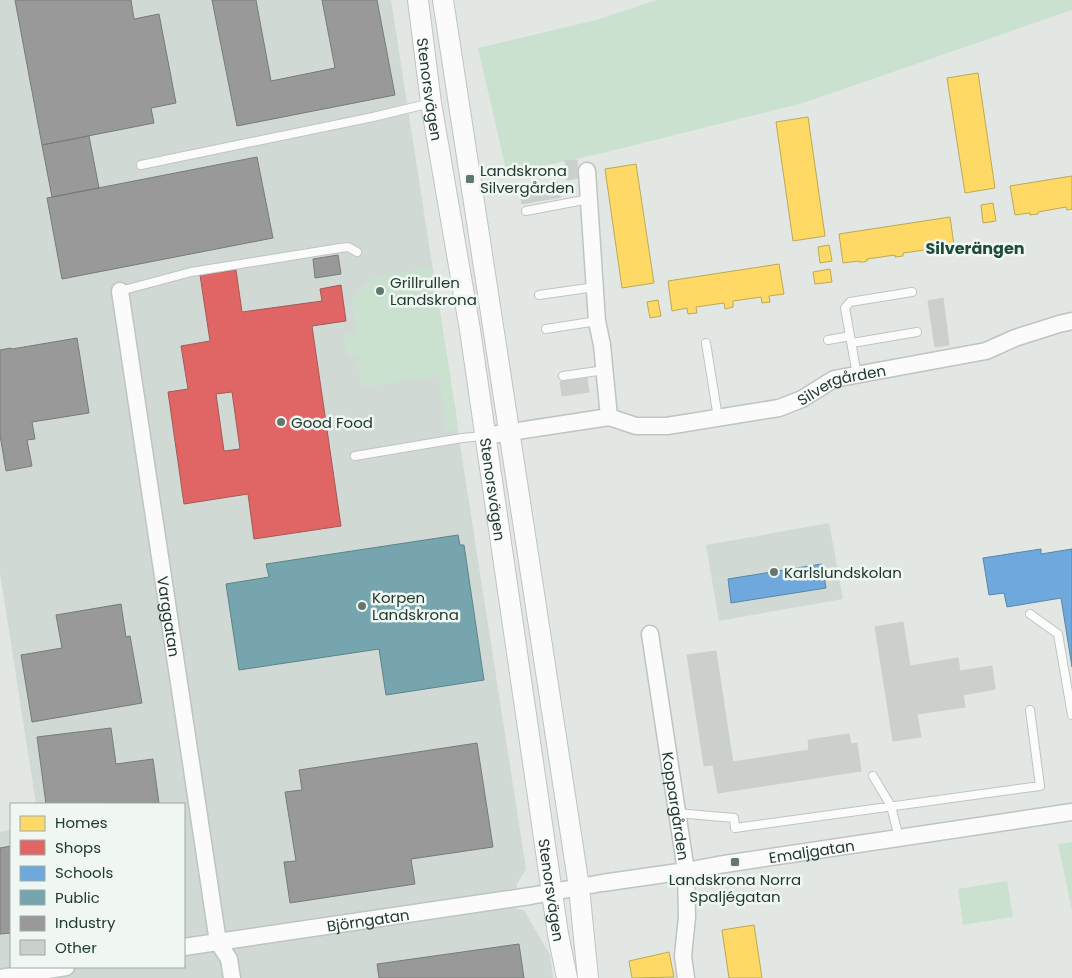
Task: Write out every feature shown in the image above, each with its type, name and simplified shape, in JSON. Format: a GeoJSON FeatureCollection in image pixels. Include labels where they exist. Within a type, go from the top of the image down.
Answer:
{"type":"FeatureCollection","features":[{"type":"Feature","properties":{"kind":"street","name":"Stenorsvägen"},"geometry":{"type":"LineString","coordinates":[[418,0],[431,103],[462,282],[558,934],[567,978]]}},
{"type":"Feature","properties":{"kind":"street","name":"Stenorsvägen"},"geometry":{"type":"LineString","coordinates":[[443,0],[579,887],[588,978]]}},
{"type":"Feature","properties":{"kind":"street"},"geometry":{"type":"LineString","coordinates":[[587,171],[597,321],[602,344],[609,417]]}},
{"type":"Feature","properties":{"kind":"street","name":"Varggatan"},"geometry":{"type":"LineString","coordinates":[[120,290],[218,942],[229,959],[232,978]]}},
{"type":"Feature","properties":{"kind":"street","name":"Silvergården"},"geometry":{"type":"LineString","coordinates":[[485,436],[609,417],[636,426],[667,426],[780,408],[802,399],[834,379],[986,351],[1015,338],[1072,321]]}},
{"type":"Feature","properties":{"kind":"street","name":"Koppargården"},"geometry":{"type":"LineString","coordinates":[[650,634],[686,872],[687,917],[683,956],[686,978]]}},
{"type":"Feature","properties":{"kind":"street","name":"Emaljgatan"},"geometry":{"type":"LineString","coordinates":[[552,891],[1072,812]]}},
{"type":"Feature","properties":{"kind":"street","name":"Björngatan"},"geometry":{"type":"LineString","coordinates":[[185,948],[530,896],[552,891]]}},
{"type":"Feature","properties":{"kind":"street"},"geometry":{"type":"LineString","coordinates":[[0,978],[60,968]]}},
{"type":"Feature","properties":{"kind":"lane"},"geometry":{"type":"LineString","coordinates":[[141,165],[431,103]]}},
{"type":"Feature","properties":{"kind":"lane"},"geometry":{"type":"LineString","coordinates":[[526,211],[589,199]]}},
{"type":"Feature","properties":{"kind":"lane"},"geometry":{"type":"LineString","coordinates":[[120,290],[191,272],[348,246],[358,252]]}},
{"type":"Feature","properties":{"kind":"lane"},"geometry":{"type":"LineString","coordinates":[[539,295],[595,287]]}},
{"type":"Feature","properties":{"kind":"lane"},"geometry":{"type":"LineString","coordinates":[[857,375],[845,308],[850,302],[912,292]]}},
{"type":"Feature","properties":{"kind":"lane"},"geometry":{"type":"LineString","coordinates":[[546,329],[597,321]]}},
{"type":"Feature","properties":{"kind":"lane"},"geometry":{"type":"LineString","coordinates":[[828,340],[917,332]]}},
{"type":"Feature","properties":{"kind":"lane"},"geometry":{"type":"LineString","coordinates":[[706,343],[718,418]]}},
{"type":"Feature","properties":{"kind":"lane"},"geometry":{"type":"LineString","coordinates":[[563,376],[605,370]]}},
{"type":"Feature","properties":{"kind":"lane"},"geometry":{"type":"LineString","coordinates":[[355,456],[462,438],[485,436]]}},
{"type":"Feature","properties":{"kind":"lane"},"geometry":{"type":"LineString","coordinates":[[1030,614],[1058,634],[1072,715]]}},
{"type":"Feature","properties":{"kind":"lane"},"geometry":{"type":"LineString","coordinates":[[677,813],[734,818],[735,828],[1040,786],[1030,710]]}},
{"type":"Feature","properties":{"kind":"lane"},"geometry":{"type":"LineString","coordinates":[[873,776],[891,806],[900,838]]}},
{"type":"Feature","properties":{"kind":"shaded area"},"geometry":{"type":"Polygon","coordinates":[[[0,0],[391,0],[526,869],[517,884],[516,909],[524,910],[550,955],[553,978],[0,978],[0,832],[10,830],[10,968],[185,968],[185,803],[36,803],[0,573],[0,0]]]}},
{"type":"Feature","properties":{"kind":"shaded area","name":"Karlslundskolan"},"geometry":{"type":"Polygon","coordinates":[[[829,523],[843,599],[719,621],[706,545],[829,523]]]}},
{"type":"Feature","properties":{"kind":"green space"},"geometry":{"type":"Polygon","coordinates":[[[657,0],[1072,0],[1072,10],[803,103],[607,152],[507,174],[478,48],[596,20],[657,0]]]}},
{"type":"Feature","properties":{"kind":"green space"},"geometry":{"type":"Polygon","coordinates":[[[426,268],[434,273],[458,425],[453,431],[447,431],[439,376],[362,387],[357,355],[348,357],[344,335],[357,332],[352,301],[365,283],[373,278],[426,268]]]}},
{"type":"Feature","properties":{"kind":"green space"},"geometry":{"type":"Polygon","coordinates":[[[1072,842],[1072,911],[1058,844],[1072,842]]]}},
{"type":"Feature","properties":{"kind":"green space"},"geometry":{"type":"Polygon","coordinates":[[[1007,881],[1013,917],[963,925],[958,889],[1007,881]]]}},
{"type":"Feature","properties":{"kind":"building: Homes"},"geometry":{"type":"Polygon","coordinates":[[[978,73],[995,188],[965,193],[947,78],[978,73]]]}},
{"type":"Feature","properties":{"kind":"building: Homes"},"geometry":{"type":"Polygon","coordinates":[[[808,117],[825,236],[793,241],[776,122],[808,117]]]}},
{"type":"Feature","properties":{"kind":"building: Homes"},"geometry":{"type":"Polygon","coordinates":[[[636,164],[654,283],[622,288],[605,169],[636,164]]]}},
{"type":"Feature","properties":{"kind":"building: Homes"},"geometry":{"type":"Polygon","coordinates":[[[1072,176],[1072,209],[1067,210],[1066,207],[1038,212],[1038,214],[1015,215],[1010,186],[1072,176]]]}},
{"type":"Feature","properties":{"kind":"building: Homes"},"geometry":{"type":"Polygon","coordinates":[[[993,203],[996,221],[983,223],[981,205],[993,203]]]}},
{"type":"Feature","properties":{"kind":"building: Homes"},"geometry":{"type":"Polygon","coordinates":[[[950,217],[954,245],[940,248],[940,250],[932,251],[932,249],[903,253],[903,256],[895,257],[895,255],[867,259],[867,261],[863,262],[843,263],[839,234],[950,217]]]}},
{"type":"Feature","properties":{"kind":"building: Homes"},"geometry":{"type":"Polygon","coordinates":[[[829,245],[832,261],[820,263],[818,247],[829,245]]]}},
{"type":"Feature","properties":{"kind":"building: Homes"},"geometry":{"type":"Polygon","coordinates":[[[779,264],[784,294],[769,296],[770,302],[762,303],[761,297],[733,301],[733,307],[725,309],[724,303],[696,307],[697,313],[688,314],[687,308],[672,311],[668,281],[779,264]]]}},
{"type":"Feature","properties":{"kind":"building: Homes"},"geometry":{"type":"Polygon","coordinates":[[[830,269],[832,282],[815,284],[813,272],[830,269]]]}},
{"type":"Feature","properties":{"kind":"building: Homes"},"geometry":{"type":"Polygon","coordinates":[[[658,300],[661,316],[650,318],[647,302],[658,300]]]}},
{"type":"Feature","properties":{"kind":"building: Homes"},"geometry":{"type":"Polygon","coordinates":[[[754,925],[762,978],[729,978],[722,930],[754,925]]]}},
{"type":"Feature","properties":{"kind":"building: Homes"},"geometry":{"type":"Polygon","coordinates":[[[669,952],[674,977],[632,978],[629,961],[669,952]]]}},
{"type":"Feature","properties":{"kind":"building: Shops","name":"Good Food"},"geometry":{"type":"Polygon","coordinates":[[[236,270],[242,312],[322,301],[320,289],[341,285],[346,321],[312,326],[341,526],[254,539],[248,494],[184,504],[168,392],[188,389],[181,346],[210,341],[200,275],[236,270]],[[232,392],[216,394],[224,451],[240,449],[232,392]]]}},
{"type":"Feature","properties":{"kind":"building: Schools"},"geometry":{"type":"Polygon","coordinates":[[[1041,549],[1041,554],[1072,549],[1072,667],[1061,598],[1007,607],[1004,593],[989,595],[983,558],[1041,549]]]}},
{"type":"Feature","properties":{"kind":"building: Schools"},"geometry":{"type":"Polygon","coordinates":[[[822,564],[826,588],[731,603],[728,579],[822,564]]]}},
{"type":"Feature","properties":{"kind":"building: Public"},"geometry":{"type":"Polygon","coordinates":[[[458,535],[460,545],[464,545],[484,680],[386,695],[379,649],[239,670],[226,584],[269,577],[266,564],[458,535]]]}},
{"type":"Feature","properties":{"kind":"building: Industry"},"geometry":{"type":"Polygon","coordinates":[[[15,0],[131,0],[134,19],[159,14],[176,103],[151,108],[154,123],[42,145],[15,0]]]}},
{"type":"Feature","properties":{"kind":"building: Industry"},"geometry":{"type":"Polygon","coordinates":[[[212,0],[256,0],[271,81],[335,68],[322,0],[377,0],[395,95],[237,126],[212,0]]]}},
{"type":"Feature","properties":{"kind":"building: Industry"},"geometry":{"type":"Polygon","coordinates":[[[89,136],[99,188],[52,197],[42,145],[89,136]]]}},
{"type":"Feature","properties":{"kind":"building: Industry"},"geometry":{"type":"Polygon","coordinates":[[[257,157],[273,238],[62,279],[47,198],[257,157]]]}},
{"type":"Feature","properties":{"kind":"building: Industry"},"geometry":{"type":"Polygon","coordinates":[[[338,255],[341,274],[315,278],[313,259],[338,255]]]}},
{"type":"Feature","properties":{"kind":"building: Industry"},"geometry":{"type":"Polygon","coordinates":[[[77,338],[89,413],[32,422],[35,439],[27,440],[32,466],[6,471],[0,435],[0,350],[77,338]]]}},
{"type":"Feature","properties":{"kind":"building: Industry"},"geometry":{"type":"Polygon","coordinates":[[[121,604],[126,637],[130,636],[142,703],[32,722],[21,655],[62,648],[56,615],[121,604]]]}},
{"type":"Feature","properties":{"kind":"building: Industry"},"geometry":{"type":"Polygon","coordinates":[[[111,728],[116,764],[153,759],[159,803],[46,803],[37,737],[111,728]]]}},
{"type":"Feature","properties":{"kind":"building: Industry"},"geometry":{"type":"Polygon","coordinates":[[[477,743],[493,847],[411,859],[415,884],[290,903],[284,862],[296,861],[285,792],[302,790],[299,770],[477,743]]]}},
{"type":"Feature","properties":{"kind":"building: Industry"},"geometry":{"type":"Polygon","coordinates":[[[10,846],[10,933],[0,934],[0,848],[10,846]]]}},
{"type":"Feature","properties":{"kind":"building: Industry"},"geometry":{"type":"Polygon","coordinates":[[[519,944],[524,978],[379,978],[377,964],[519,944]]]}},
{"type":"Feature","properties":{"kind":"building: Other"},"geometry":{"type":"Polygon","coordinates":[[[577,160],[579,178],[567,180],[565,161],[577,160]]]}},
{"type":"Feature","properties":{"kind":"building: Other"},"geometry":{"type":"Polygon","coordinates":[[[558,182],[561,197],[522,204],[519,189],[558,182]]]}},
{"type":"Feature","properties":{"kind":"building: Other"},"geometry":{"type":"Polygon","coordinates":[[[943,298],[949,345],[935,347],[928,301],[943,298]]]}},
{"type":"Feature","properties":{"kind":"building: Other"},"geometry":{"type":"Polygon","coordinates":[[[587,378],[589,392],[562,396],[560,382],[587,378]]]}},
{"type":"Feature","properties":{"kind":"building: Other"},"geometry":{"type":"Polygon","coordinates":[[[903,622],[910,666],[958,658],[960,671],[992,666],[995,689],[963,695],[965,707],[917,714],[921,737],[893,741],[875,627],[903,622]]]}},
{"type":"Feature","properties":{"kind":"building: Other"},"geometry":{"type":"Polygon","coordinates":[[[716,651],[737,790],[718,793],[713,765],[704,766],[687,655],[716,651]]]}},
{"type":"Feature","properties":{"kind":"building: Other"},"geometry":{"type":"Polygon","coordinates":[[[849,734],[851,744],[857,743],[861,771],[737,790],[733,762],[809,750],[808,740],[849,734]]]}},
{"type":"Feature","properties":{"kind":"place","name":"Landskrona Silvergården"},"geometry":{"type":"Point","coordinates":[470,179]}},
{"type":"Feature","properties":{"kind":"place","name":"Grillrullen Landskrona"},"geometry":{"type":"Point","coordinates":[380,291]}},
{"type":"Feature","properties":{"kind":"place","name":"Good Food"},"geometry":{"type":"Point","coordinates":[281,422]}},
{"type":"Feature","properties":{"kind":"place","name":"Karlslundskolan"},"geometry":{"type":"Point","coordinates":[774,572]}},
{"type":"Feature","properties":{"kind":"place","name":"Korpen Landskrona"},"geometry":{"type":"Point","coordinates":[362,606]}},
{"type":"Feature","properties":{"kind":"place","name":"Landskrona Norra Spaljégatan"},"geometry":{"type":"Point","coordinates":[735,862]}},
{"type":"Feature","properties":{"kind":"district","name":"Silverängen"},"geometry":{"type":"Point","coordinates":[975,248]}}]}
